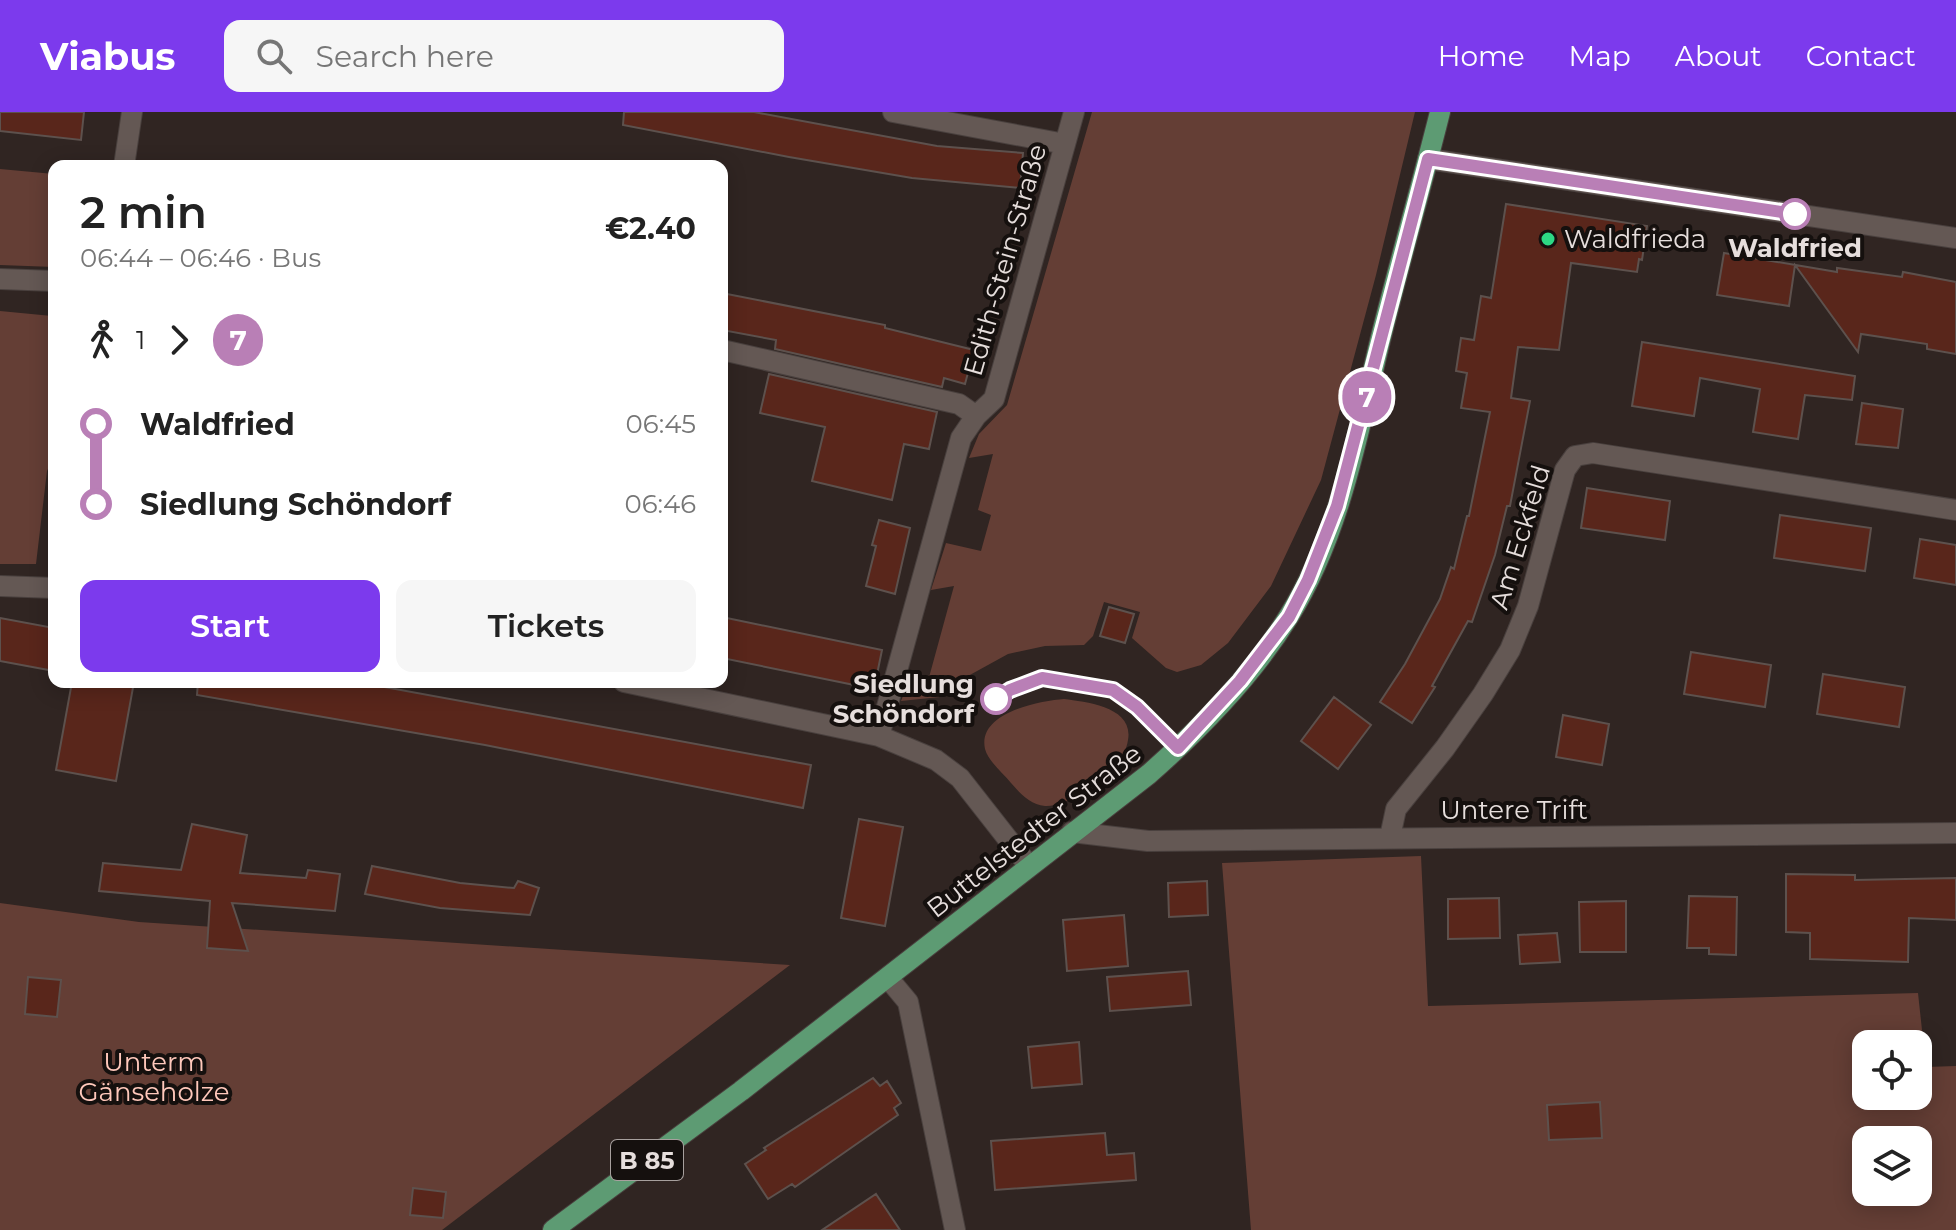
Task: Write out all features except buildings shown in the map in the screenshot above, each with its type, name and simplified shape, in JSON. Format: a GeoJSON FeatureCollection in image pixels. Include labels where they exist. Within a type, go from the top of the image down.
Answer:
{"type":"FeatureCollection","features":[{"type":"Feature","properties":{"kind":"main road","name":"Buttelstedter Straße"},"geometry":{"type":"LineString","coordinates":[[553,1230],[888,978],[1149,774],[1178,748],[1240,681],[1289,617],[1308,580],[1337,506],[1440,112]]}},
{"type":"Feature","properties":{"kind":"street"},"geometry":{"type":"LineString","coordinates":[[125,160],[132,112]]}},
{"type":"Feature","properties":{"kind":"street"},"geometry":{"type":"LineString","coordinates":[[893,112],[1065,144]]}},
{"type":"Feature","properties":{"kind":"street","name":"Edith-Stein-Straße"},"geometry":{"type":"LineString","coordinates":[[879,736],[961,438],[976,416],[994,399],[1074,112]]}},
{"type":"Feature","properties":{"kind":"street"},"geometry":{"type":"LineString","coordinates":[[1428,159],[1956,238]]}},
{"type":"Feature","properties":{"kind":"street"},"geometry":{"type":"LineString","coordinates":[[0,279],[48,281]]}},
{"type":"Feature","properties":{"kind":"street"},"geometry":{"type":"LineString","coordinates":[[728,351],[959,404],[976,416]]}},
{"type":"Feature","properties":{"kind":"street","name":"Am Eckfeld"},"geometry":{"type":"LineString","coordinates":[[1390,837],[1396,809],[1460,726],[1510,650],[1528,606],[1565,470],[1575,456],[1593,453],[1956,510]]}},
{"type":"Feature","properties":{"kind":"street"},"geometry":{"type":"LineString","coordinates":[[0,586],[48,588]]}},
{"type":"Feature","properties":{"kind":"street"},"geometry":{"type":"LineString","coordinates":[[652,688],[879,736],[936,760],[960,778],[1029,866]]}},
{"type":"Feature","properties":{"kind":"street","name":"Untere Trift"},"geometry":{"type":"LineString","coordinates":[[1072,832],[1148,841],[1956,833]]}},
{"type":"Feature","properties":{"kind":"street"},"geometry":{"type":"LineString","coordinates":[[888,978],[908,1002],[955,1230]]}},
{"type":"Feature","properties":{"kind":"green space"},"geometry":{"type":"Polygon","coordinates":[[[1092,112],[1415,112],[1376,275],[1321,480],[1271,586],[1228,643],[1201,665],[1177,672],[1166,668],[1132,638],[1140,612],[1104,602],[1093,636],[1084,645],[1045,646],[1008,654],[968,676],[940,697],[901,701],[903,696],[925,692],[954,586],[931,590],[946,543],[981,551],[991,515],[978,510],[993,454],[969,458],[979,434],[1007,405],[1092,112]]]}},
{"type":"Feature","properties":{"kind":"green space"},"geometry":{"type":"Polygon","coordinates":[[[0,169],[48,173],[48,267],[0,265],[0,169]]]}},
{"type":"Feature","properties":{"kind":"green space"},"geometry":{"type":"Polygon","coordinates":[[[0,311],[48,316],[48,469],[36,564],[0,564],[0,311]]]}},
{"type":"Feature","properties":{"kind":"green space"},"geometry":{"type":"Polygon","coordinates":[[[1064,699],[1096,705],[1116,713],[1128,729],[1127,745],[1116,765],[1088,788],[1062,803],[1040,805],[1022,794],[992,762],[985,749],[985,736],[1000,717],[1012,711],[1040,702],[1064,699]]]}},
{"type":"Feature","properties":{"kind":"green space"},"geometry":{"type":"Polygon","coordinates":[[[1421,856],[1428,1006],[1918,993],[1922,1030],[1852,1030],[1852,1110],[1932,1110],[1932,1067],[1956,1066],[1956,1230],[1251,1230],[1222,863],[1421,856]]]}},
{"type":"Feature","properties":{"kind":"green space","name":"Unterm Gänseholze"},"geometry":{"type":"Polygon","coordinates":[[[0,903],[139,922],[790,965],[442,1230],[0,1230],[0,903]]]}},
{"type":"Feature","properties":{"kind":"bus line","name":"7"},"geometry":{"type":"LineString","coordinates":[[996,699],[1042,678],[1113,690],[1137,707],[1178,748],[1240,681],[1289,617],[1308,580],[1337,506],[1428,159],[1795,214]]}},
{"type":"Feature","properties":{"kind":"place","name":"Waldfried"},"geometry":{"type":"Point","coordinates":[1795,214]}},
{"type":"Feature","properties":{"kind":"place","name":"Waldfrieda"},"geometry":{"type":"Point","coordinates":[1548,239]}},
{"type":"Feature","properties":{"kind":"place","name":"Siedlung Schöndorf"},"geometry":{"type":"Point","coordinates":[996,699]}}]}
